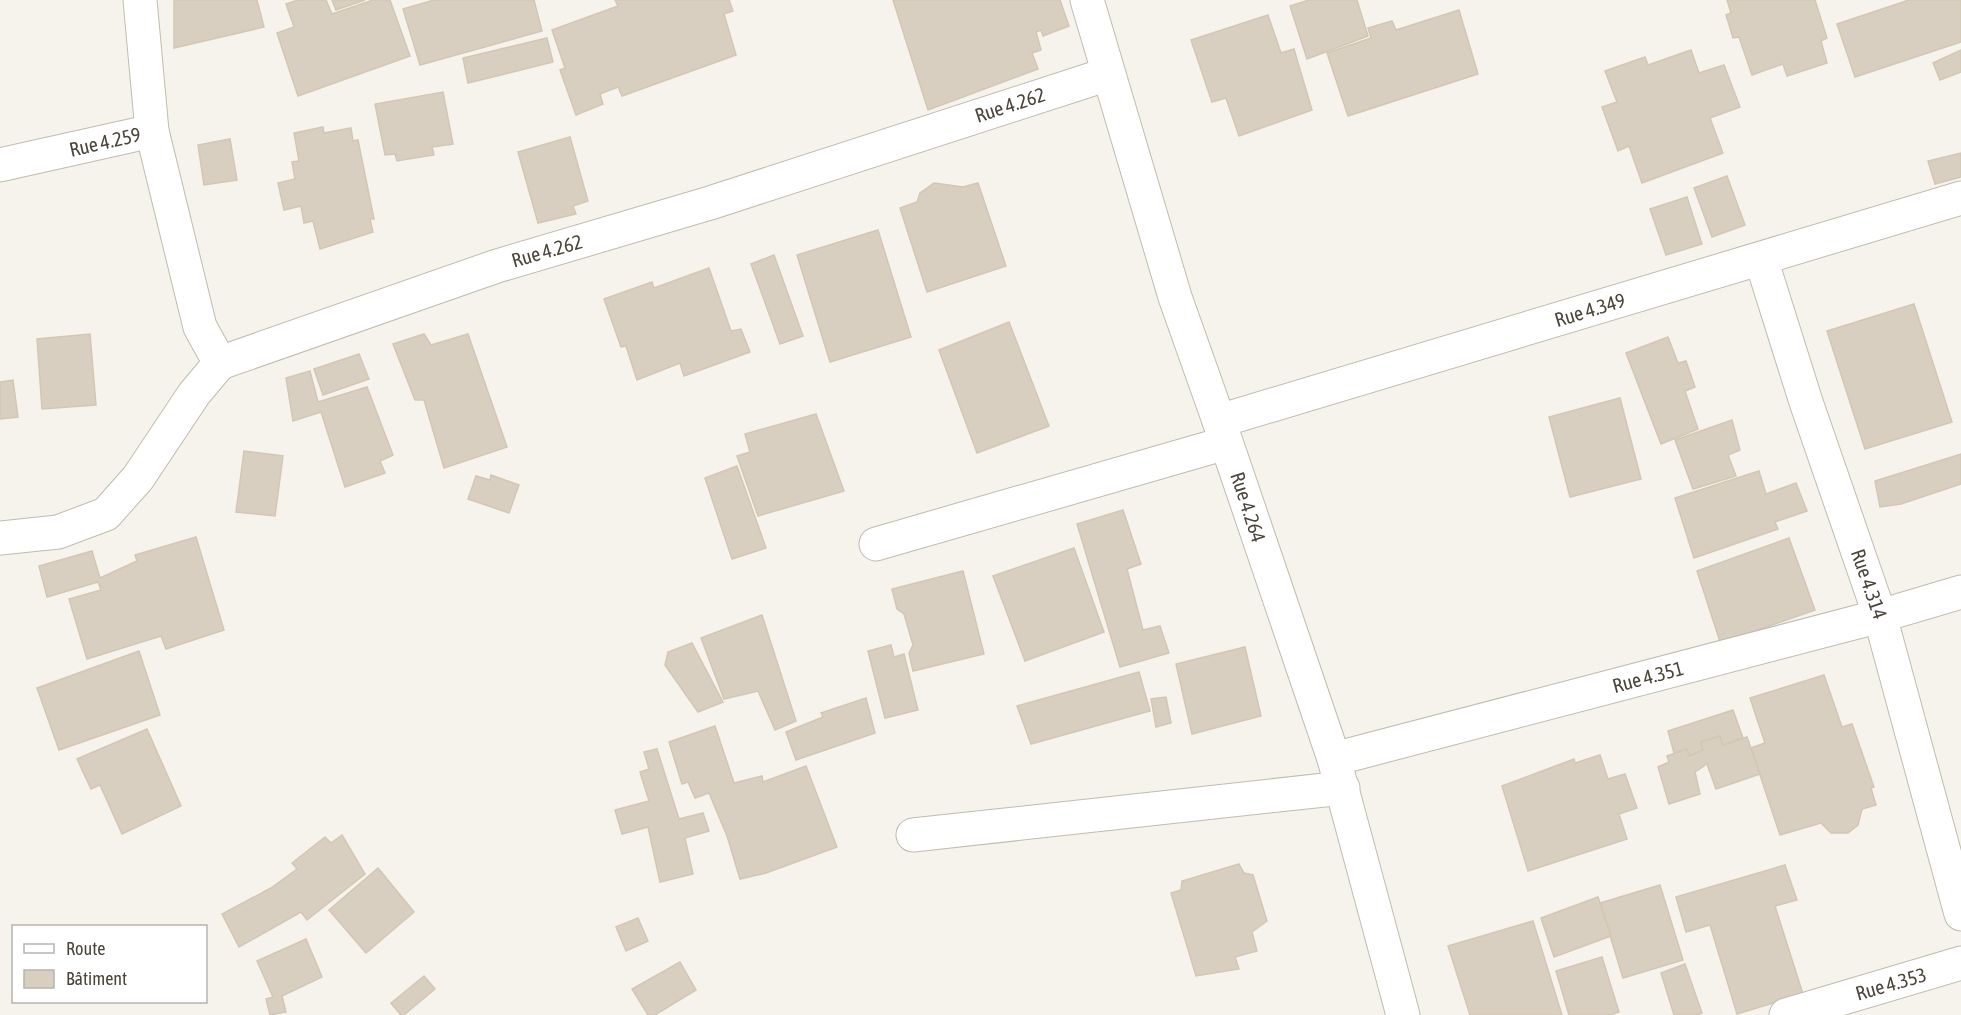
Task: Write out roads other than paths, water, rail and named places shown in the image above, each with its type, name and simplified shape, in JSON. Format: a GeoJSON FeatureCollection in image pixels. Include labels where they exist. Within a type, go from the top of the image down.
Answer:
{"type":"FeatureCollection","features":[{"type":"Feature","properties":{"kind":"street","name":"Rue 4.259"},"geometry":{"type":"LineString","coordinates":[[0,165],[152,131],[140,0]]}},
{"type":"Feature","properties":{"kind":"street","name":"Rue 4.264"},"geometry":{"type":"LineString","coordinates":[[1087,0],[1175,297],[1338,774],[1403,1015]]}},
{"type":"Feature","properties":{"kind":"street","name":"Rue 4.262"},"geometry":{"type":"LineString","coordinates":[[220,363],[497,266],[710,203],[1108,74]]}},
{"type":"Feature","properties":{"kind":"street"},"geometry":{"type":"LineString","coordinates":[[0,538],[58,532],[106,514],[138,478],[194,393],[220,363],[200,327],[152,131]]}},
{"type":"Feature","properties":{"kind":"street","name":"Rue 4.349"},"geometry":{"type":"LineString","coordinates":[[876,544],[1856,229],[1961,198]]}},
{"type":"Feature","properties":{"kind":"street","name":"Rue 4.314"},"geometry":{"type":"LineString","coordinates":[[1761,260],[1806,402],[1881,616],[1961,914]]}},
{"type":"Feature","properties":{"kind":"street","name":"Rue 4.351"},"geometry":{"type":"LineString","coordinates":[[913,836],[1338,774],[1961,592]]}},
{"type":"Feature","properties":{"kind":"street","name":"Rue 4.353"},"geometry":{"type":"LineString","coordinates":[[1786,1015],[1961,963]]}}]}
